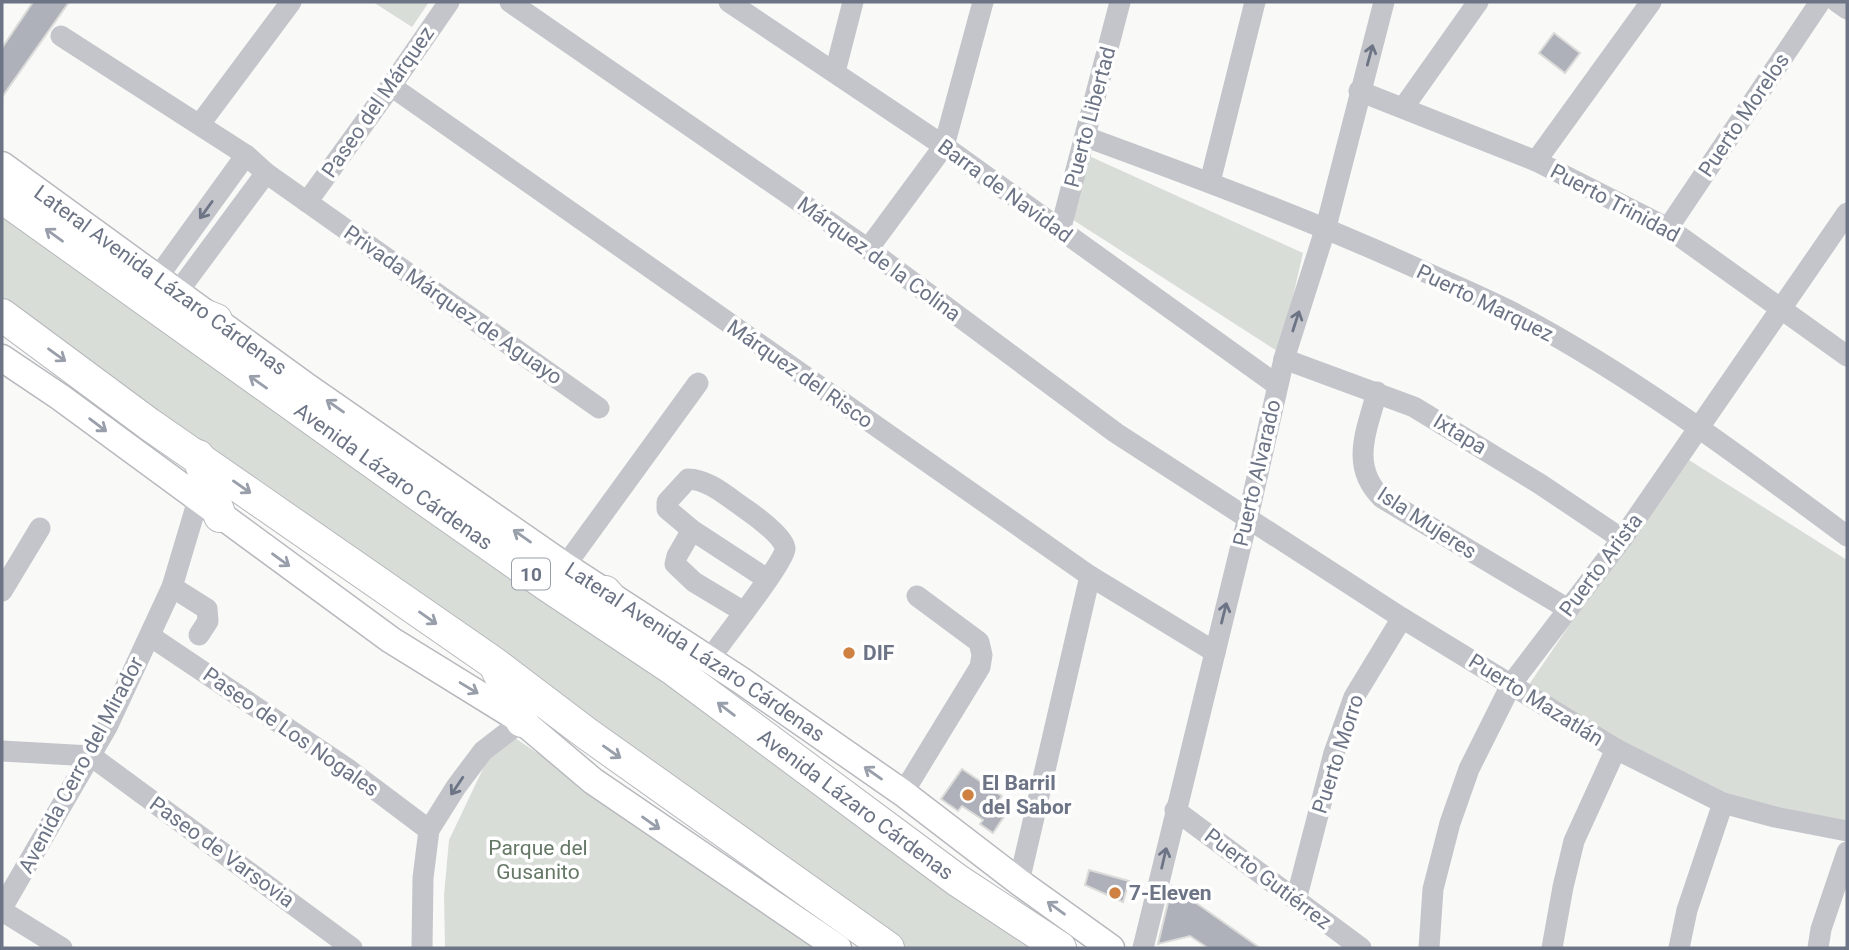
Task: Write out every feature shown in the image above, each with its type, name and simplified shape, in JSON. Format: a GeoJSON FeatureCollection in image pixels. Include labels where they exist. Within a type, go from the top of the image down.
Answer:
{"type":"FeatureCollection","features":[{"type":"Feature","properties":{"kind":"highway","name":"Avenida Lázaro Cárdenas"},"geometry":{"type":"LineString","coordinates":[[2,197],[491,546],[673,669],[957,880],[1060,948]]}},
{"type":"Feature","properties":{"kind":"highway"},"geometry":{"type":"LineString","coordinates":[[98,268],[121,283],[216,320]]}},
{"type":"Feature","properties":{"kind":"highway"},"geometry":{"type":"LineString","coordinates":[[2,315],[149,424],[495,664],[586,733],[888,948]]}},
{"type":"Feature","properties":{"kind":"highway"},"geometry":{"type":"LineString","coordinates":[[198,456],[209,508]]}},
{"type":"Feature","properties":{"kind":"highway"},"geometry":{"type":"LineString","coordinates":[[605,592],[673,669]]}},
{"type":"Feature","properties":{"kind":"highway"},"geometry":{"type":"LineString","coordinates":[[495,664],[522,721]]}},
{"type":"Feature","properties":{"kind":"main road","name":"Lateral Avenida Lázaro Cárdenas"},"geometry":{"type":"LineString","coordinates":[[2,165],[306,386],[565,566],[709,660],[903,793],[1111,948]]}},
{"type":"Feature","properties":{"kind":"main road"},"geometry":{"type":"LineString","coordinates":[[3,360],[60,397],[391,640],[522,721],[593,781],[838,948]]}},
{"type":"Feature","properties":{"kind":"street"},"geometry":{"type":"LineString","coordinates":[[61,36],[200,124],[291,2]]}},
{"type":"Feature","properties":{"kind":"street","name":"Paseo del Márquez"},"geometry":{"type":"LineString","coordinates":[[307,202],[449,2]]}},
{"type":"Feature","properties":{"kind":"street","name":"Márquez de la Colina"},"geometry":{"type":"LineString","coordinates":[[510,2],[868,249],[1116,433],[1248,517]]}},
{"type":"Feature","properties":{"kind":"street","name":"Barra de Navidad"},"geometry":{"type":"LineString","coordinates":[[729,2],[944,146],[1277,385]]}},
{"type":"Feature","properties":{"kind":"street"},"geometry":{"type":"LineString","coordinates":[[835,72],[853,2]]}},
{"type":"Feature","properties":{"kind":"street"},"geometry":{"type":"LineString","coordinates":[[868,249],[944,146],[983,2]]}},
{"type":"Feature","properties":{"kind":"street","name":"Puerto Libertad"},"geometry":{"type":"LineString","coordinates":[[1060,231],[1120,2]]}},
{"type":"Feature","properties":{"kind":"street"},"geometry":{"type":"LineString","coordinates":[[1210,182],[1255,2]]}},
{"type":"Feature","properties":{"kind":"street","name":"Puerto Alvarado"},"geometry":{"type":"LineString","coordinates":[[1143,948],[1248,517],[1283,359],[1326,228],[1384,2]]}},
{"type":"Feature","properties":{"kind":"street"},"geometry":{"type":"LineString","coordinates":[[1403,108],[1478,2]]}},
{"type":"Feature","properties":{"kind":"street"},"geometry":{"type":"LineString","coordinates":[[1536,161],[1651,2]]}},
{"type":"Feature","properties":{"kind":"street","name":"Puerto Morelos"},"geometry":{"type":"LineString","coordinates":[[1668,228],[1820,2]]}},
{"type":"Feature","properties":{"kind":"street"},"geometry":{"type":"LineString","coordinates":[[1837,2],[1847,9]]}},
{"type":"Feature","properties":{"kind":"street","name":"Márquez del Risco"},"geometry":{"type":"LineString","coordinates":[[391,86],[1090,576],[1215,652]]}},
{"type":"Feature","properties":{"kind":"street","name":"Puerto Trinidad"},"geometry":{"type":"LineString","coordinates":[[1359,91],[1536,161],[1668,228],[1847,356]]}},
{"type":"Feature","properties":{"kind":"street","name":"Privada Márquez de Aguayo"},"geometry":{"type":"LineString","coordinates":[[200,124],[599,408]]}},
{"type":"Feature","properties":{"kind":"street","name":"Puerto Marquez"},"geometry":{"type":"LineString","coordinates":[[1086,137],[1326,228],[1507,310],[1609,368],[1700,427],[1847,536]]}},
{"type":"Feature","properties":{"kind":"street"},"geometry":{"type":"LineString","coordinates":[[167,285],[246,155]]}},
{"type":"Feature","properties":{"kind":"street"},"geometry":{"type":"LineString","coordinates":[[167,285],[266,173]]}},
{"type":"Feature","properties":{"kind":"street","name":"Puerto Arista"},"geometry":{"type":"LineString","coordinates":[[1429,948],[1433,889],[1450,823],[1469,769],[1512,683],[1622,539],[1847,214]]}},
{"type":"Feature","properties":{"kind":"street","name":"Ixtapa"},"geometry":{"type":"LineString","coordinates":[[1283,359],[1414,407],[1622,539]]}},
{"type":"Feature","properties":{"kind":"street"},"geometry":{"type":"LineString","coordinates":[[565,566],[698,383]]}},
{"type":"Feature","properties":{"kind":"street","name":"Isla Mujeres"},"geometry":{"type":"LineString","coordinates":[[1377,392],[1363,452],[1365,476],[1371,487],[1382,498],[1568,609]]}},
{"type":"Feature","properties":{"kind":"street"},"geometry":{"type":"LineString","coordinates":[[709,660],[767,579],[785,550],[784,543],[759,518],[698,479],[688,479],[667,502],[667,509],[692,530],[767,579]]}},
{"type":"Feature","properties":{"kind":"street","name":"Avenida Cerro del Mirador"},"geometry":{"type":"LineString","coordinates":[[2,910],[91,756],[209,508]]}},
{"type":"Feature","properties":{"kind":"street","name":"Puerto Mazatlán"},"geometry":{"type":"LineString","coordinates":[[1248,517],[1402,618],[1616,749],[1723,803],[1847,831]]}},
{"type":"Feature","properties":{"kind":"street"},"geometry":{"type":"LineString","coordinates":[[2,591],[40,528]]}},
{"type":"Feature","properties":{"kind":"street"},"geometry":{"type":"LineString","coordinates":[[692,530],[675,564],[694,582],[744,612]]}},
{"type":"Feature","properties":{"kind":"street"},"geometry":{"type":"LineString","coordinates":[[1019,882],[1090,576]]}},
{"type":"Feature","properties":{"kind":"street"},"geometry":{"type":"LineString","coordinates":[[172,587],[206,609],[208,621],[199,635]]}},
{"type":"Feature","properties":{"kind":"street"},"geometry":{"type":"LineString","coordinates":[[903,793],[980,667],[982,655],[979,642],[917,596]]}},
{"type":"Feature","properties":{"kind":"street","name":"Puerto Morro"},"geometry":{"type":"LineString","coordinates":[[1296,900],[1334,753],[1354,696],[1402,618]]}},
{"type":"Feature","properties":{"kind":"street","name":"Paseo de Los Nogales"},"geometry":{"type":"LineString","coordinates":[[150,636],[348,769],[429,830]]}},
{"type":"Feature","properties":{"kind":"street"},"geometry":{"type":"LineString","coordinates":[[422,948],[423,878],[429,830],[483,751],[522,721]]}},
{"type":"Feature","properties":{"kind":"street"},"geometry":{"type":"LineString","coordinates":[[1552,948],[1574,841],[1616,749]]}},
{"type":"Feature","properties":{"kind":"street"},"geometry":{"type":"LineString","coordinates":[[2,751],[91,756]]}},
{"type":"Feature","properties":{"kind":"street","name":"Paseo de Varsovia"},"geometry":{"type":"LineString","coordinates":[[91,756],[352,948]]}},
{"type":"Feature","properties":{"kind":"street"},"geometry":{"type":"LineString","coordinates":[[1679,948],[1687,910],[1723,803]]}},
{"type":"Feature","properties":{"kind":"street","name":"Puerto Gutiérrez"},"geometry":{"type":"LineString","coordinates":[[1175,810],[1361,948]]}},
{"type":"Feature","properties":{"kind":"street"},"geometry":{"type":"LineString","coordinates":[[1818,948],[1821,929],[1847,852]]}},
{"type":"Feature","properties":{"kind":"street"},"geometry":{"type":"LineString","coordinates":[[2,910],[62,948]]}},
{"type":"Feature","properties":{"kind":"green space"},"geometry":{"type":"Polygon","coordinates":[[[373,2],[429,2],[412,27],[373,2]]]}},
{"type":"Feature","properties":{"kind":"green space"},"geometry":{"type":"Polygon","coordinates":[[[1087,155],[1303,253],[1280,353],[1067,216],[1087,155]]]}},
{"type":"Feature","properties":{"kind":"green space"},"geometry":{"type":"Polygon","coordinates":[[[2,194],[1043,948],[900,948],[2,306],[2,194]]]}},
{"type":"Feature","properties":{"kind":"green space"},"geometry":{"type":"Polygon","coordinates":[[[1689,460],[1847,560],[1847,826],[1744,805],[1634,748],[1528,686],[1622,548],[1689,460]]]}},
{"type":"Feature","properties":{"kind":"green space","name":"Parque del Gusanito"},"geometry":{"type":"Polygon","coordinates":[[[509,734],[828,948],[445,948],[444,895],[449,840],[490,754],[509,734]]]}},
{"type":"Feature","properties":{"kind":"building"},"geometry":{"type":"Polygon","coordinates":[[[33,2],[69,2],[2,97],[2,48],[33,2]]]}},
{"type":"Feature","properties":{"kind":"building"},"geometry":{"type":"Polygon","coordinates":[[[1554,33],[1580,53],[1565,73],[1539,53],[1554,33]]]}},
{"type":"Feature","properties":{"kind":"building","name":"El Barril del Sabor"},"geometry":{"type":"Polygon","coordinates":[[[962,769],[1002,796],[996,805],[1007,812],[993,833],[980,824],[983,820],[962,806],[958,811],[941,799],[962,769]]]}},
{"type":"Feature","properties":{"kind":"building","name":"7-Eleven"},"geometry":{"type":"Polygon","coordinates":[[[1089,870],[1129,881],[1123,902],[1085,885],[1089,870]]]}},
{"type":"Feature","properties":{"kind":"building"},"geometry":{"type":"Polygon","coordinates":[[[1172,886],[1260,948],[1208,948],[1190,936],[1158,944],[1172,886]]]}},
{"type":"Feature","properties":{"kind":"place","name":"DIF"},"geometry":{"type":"Point","coordinates":[849,653]}},
{"type":"Feature","properties":{"kind":"place","name":"El Barril del Sabor"},"geometry":{"type":"Point","coordinates":[968,795]}},
{"type":"Feature","properties":{"kind":"place","name":"7-Eleven"},"geometry":{"type":"Point","coordinates":[1115,893]}}]}
